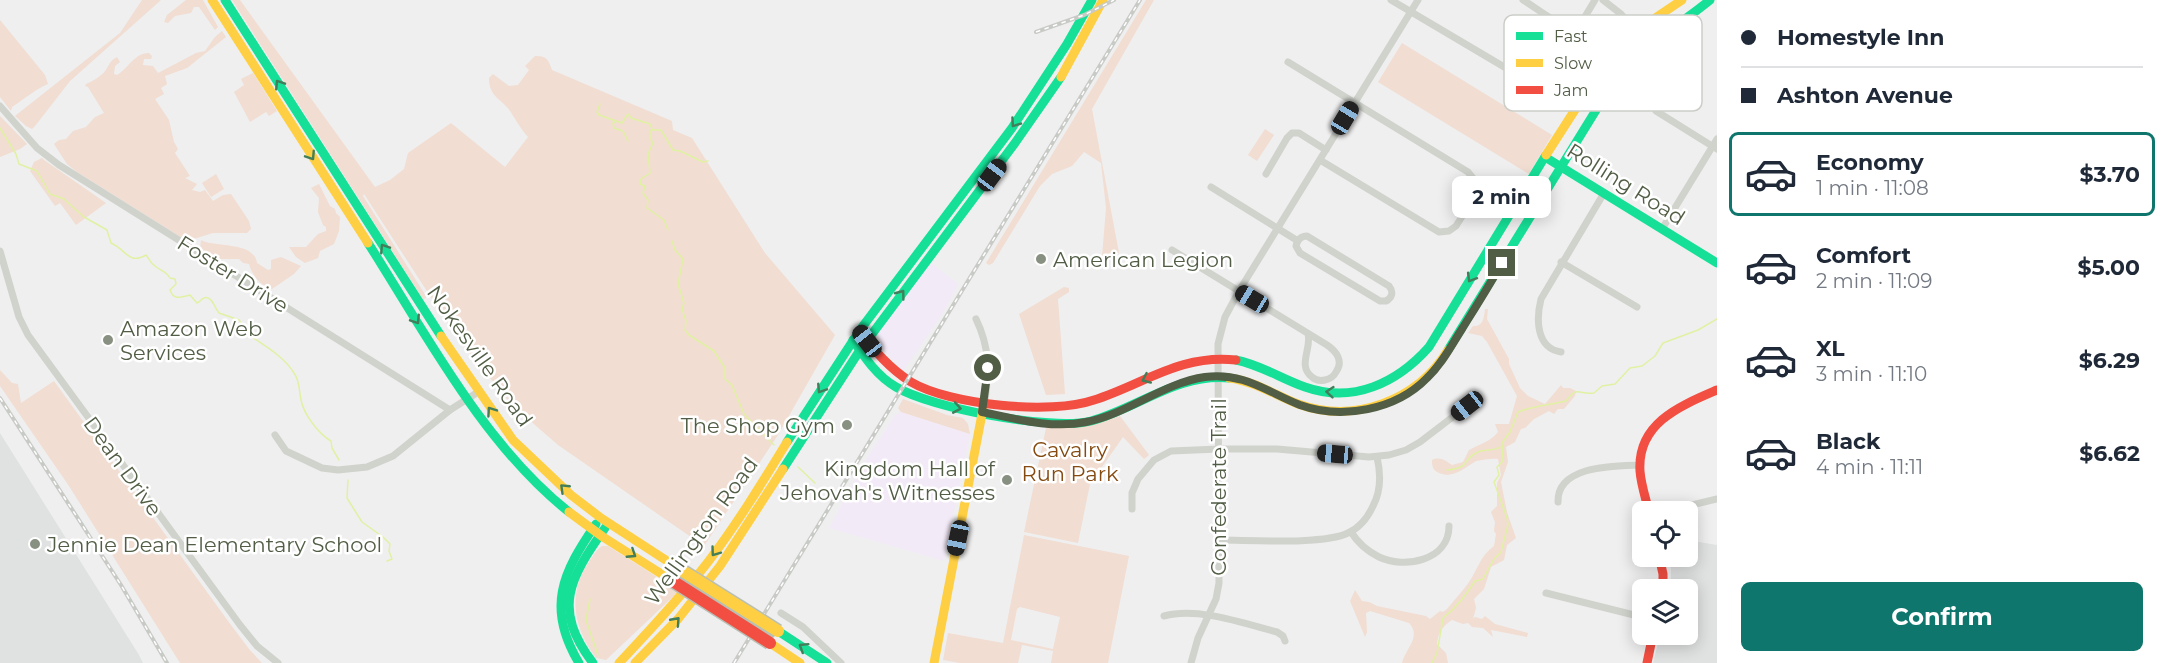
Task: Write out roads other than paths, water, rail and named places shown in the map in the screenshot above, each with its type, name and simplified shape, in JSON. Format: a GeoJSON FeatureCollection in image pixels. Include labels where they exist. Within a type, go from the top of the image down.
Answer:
{"type":"FeatureCollection","features":[{"type":"Feature","properties":{"kind":"main road","name":"Nokesville Road"},"geometry":{"type":"LineString","coordinates":[[212,0],[259,64],[478,392],[513,440],[571,495],[604,521],[827,663]]}},
{"type":"Feature","properties":{"kind":"main road","name":"Nokesville Road"},"geometry":{"type":"LineString","coordinates":[[225,0],[259,64],[467,399],[491,433],[535,482],[596,532],[800,663]]}},
{"type":"Feature","properties":{"kind":"main road","name":"Wellington Road"},"geometry":{"type":"LineString","coordinates":[[619,663],[681,597],[734,526],[860,341],[1065,50],[1092,0]]}},
{"type":"Feature","properties":{"kind":"main road","name":"Wellington Road"},"geometry":{"type":"LineString","coordinates":[[635,663],[678,619],[707,583],[860,341],[1016,143],[1061,77],[1103,0]]}},
{"type":"Feature","properties":{"kind":"main road"},"geometry":{"type":"LineString","coordinates":[[1660,15],[1682,0]]}},
{"type":"Feature","properties":{"kind":"main road"},"geometry":{"type":"LineString","coordinates":[[1692,15],[1710,0]]}},
{"type":"Feature","properties":{"kind":"main road"},"geometry":{"type":"LineString","coordinates":[[860,341],[878,373],[901,390],[929,402],[1034,409],[1068,407],[1093,401],[1182,363],[1218,358],[1254,363],[1303,386],[1334,393],[1370,389],[1397,378],[1429,347],[1574,111]]}},
{"type":"Feature","properties":{"kind":"main road"},"geometry":{"type":"LineString","coordinates":[[983,407],[1050,424],[1087,422],[1177,385],[1205,377],[1250,381],[1302,405],[1328,411],[1366,409],[1401,396],[1426,379],[1444,357],[1595,111]]}},
{"type":"Feature","properties":{"kind":"main road","name":"Rolling Road"},"geometry":{"type":"LineString","coordinates":[[1545,157],[1717,263]]}},
{"type":"Feature","properties":{"kind":"main road"},"geometry":{"type":"LineString","coordinates":[[1647,501],[1640,465],[1645,441],[1658,421],[1678,408],[1717,390]]}},
{"type":"Feature","properties":{"kind":"main road"},"geometry":{"type":"LineString","coordinates":[[934,663],[983,407]]}},
{"type":"Feature","properties":{"kind":"main road"},"geometry":{"type":"LineString","coordinates":[[579,663],[563,630],[560,598],[570,566],[604,521]]}},
{"type":"Feature","properties":{"kind":"main road"},"geometry":{"type":"LineString","coordinates":[[593,663],[575,637],[570,621],[569,605],[570,590],[575,574],[596,532]]}},
{"type":"Feature","properties":{"kind":"main road"},"geometry":{"type":"LineString","coordinates":[[1647,663],[1651,645]]}},
{"type":"Feature","properties":{"kind":"street"},"geometry":{"type":"LineString","coordinates":[[1391,0],[1504,67]]}},
{"type":"Feature","properties":{"kind":"street","name":"Confederate Trail"},"geometry":{"type":"LineString","coordinates":[[1191,663],[1216,599],[1219,584],[1218,358],[1221,326],[1239,291],[1418,0]]}},
{"type":"Feature","properties":{"kind":"street"},"geometry":{"type":"LineString","coordinates":[[1523,0],[1548,15]]}},
{"type":"Feature","properties":{"kind":"street"},"geometry":{"type":"LineString","coordinates":[[1586,15],[1595,0]]}},
{"type":"Feature","properties":{"kind":"street"},"geometry":{"type":"LineString","coordinates":[[1603,0],[1621,15]]}},
{"type":"Feature","properties":{"kind":"street"},"geometry":{"type":"LineString","coordinates":[[1288,62],[1472,176],[1476,182],[1476,191],[1459,222],[1449,231],[1439,232],[1320,160]]}},
{"type":"Feature","properties":{"kind":"street","name":"Foster Drive"},"geometry":{"type":"LineString","coordinates":[[0,106],[37,148],[59,165],[450,410]]}},
{"type":"Feature","properties":{"kind":"street"},"geometry":{"type":"LineString","coordinates":[[1656,111],[1715,148]]}},
{"type":"Feature","properties":{"kind":"street"},"geometry":{"type":"LineString","coordinates":[[1266,174],[1292,133],[1299,133],[1326,150]]}},
{"type":"Feature","properties":{"kind":"street"},"geometry":{"type":"LineString","coordinates":[[1662,229],[1715,148],[1717,139]]}},
{"type":"Feature","properties":{"kind":"street"},"geometry":{"type":"LineString","coordinates":[[1210,187],[1298,241]]}},
{"type":"Feature","properties":{"kind":"street"},"geometry":{"type":"LineString","coordinates":[[1561,352],[1549,348],[1543,340],[1538,317],[1544,291],[1604,193]]}},
{"type":"Feature","properties":{"kind":"street"},"geometry":{"type":"LineString","coordinates":[[1304,236],[1310,238],[1389,286],[1392,290],[1391,297],[1386,301],[1380,301],[1300,253],[1296,246],[1298,241],[1304,236]]}},
{"type":"Feature","properties":{"kind":"street"},"geometry":{"type":"LineString","coordinates":[[1172,250],[1308,333],[1331,348],[1337,354],[1339,362],[1338,369],[1331,378],[1314,379],[1306,371],[1305,360],[1310,341],[1308,333]]}},
{"type":"Feature","properties":{"kind":"street","name":"Dean Drive"},"geometry":{"type":"LineString","coordinates":[[0,251],[19,317],[27,335],[240,626],[253,642],[278,663]]}},
{"type":"Feature","properties":{"kind":"street"},"geometry":{"type":"LineString","coordinates":[[1561,262],[1637,307]]}},
{"type":"Feature","properties":{"kind":"street"},"geometry":{"type":"LineString","coordinates":[[976,319],[987,350],[983,407]]}},
{"type":"Feature","properties":{"kind":"street"},"geometry":{"type":"LineString","coordinates":[[275,435],[286,451],[306,462],[322,468],[352,470],[375,465],[393,456],[450,410],[478,392]]}},
{"type":"Feature","properties":{"kind":"street"},"geometry":{"type":"LineString","coordinates":[[1132,509],[1131,499],[1134,488],[1142,474],[1154,460],[1179,450],[1277,449],[1377,457],[1406,450],[1434,433],[1467,406]]}},
{"type":"Feature","properties":{"kind":"street"},"geometry":{"type":"LineString","coordinates":[[1220,540],[1322,540],[1351,532],[1366,518],[1376,501],[1380,482],[1377,457]]}},
{"type":"Feature","properties":{"kind":"street"},"geometry":{"type":"LineString","coordinates":[[1558,502],[1558,495],[1563,486],[1582,472],[1600,467],[1640,465]]}},
{"type":"Feature","properties":{"kind":"street"},"geometry":{"type":"LineString","coordinates":[[1698,504],[1717,499]]}},
{"type":"Feature","properties":{"kind":"street"},"geometry":{"type":"LineString","coordinates":[[1351,532],[1359,543],[1371,552],[1386,560],[1404,562],[1422,559],[1438,551],[1448,537],[1449,526]]}},
{"type":"Feature","properties":{"kind":"street"},"geometry":{"type":"LineString","coordinates":[[1546,593],[1632,614]]}},
{"type":"Feature","properties":{"kind":"street"},"geometry":{"type":"LineString","coordinates":[[1164,616],[1183,612],[1208,616],[1277,632],[1285,641]]}},
{"type":"Feature","properties":{"kind":"street"},"geometry":{"type":"LineString","coordinates":[[781,613],[803,627],[841,663]]}},
{"type":"Feature","properties":{"kind":"waterway"},"geometry":{"type":"LineString","coordinates":[[600,104],[597,112],[599,115],[622,123],[628,114],[631,118],[650,124],[652,129]]}},
{"type":"Feature","properties":{"kind":"waterway"},"geometry":{"type":"LineString","coordinates":[[615,122],[613,123],[614,128],[623,131],[628,141]]}},
{"type":"Feature","properties":{"kind":"waterway"},"geometry":{"type":"LineString","coordinates":[[0,128],[16,154],[19,164],[37,171],[50,194],[64,199],[84,217],[107,230],[111,243],[128,255],[135,258],[146,255],[153,265],[170,278],[175,279],[176,284],[170,290],[174,296],[190,295],[197,303],[207,298],[219,313],[239,320],[243,326]]}},
{"type":"Feature","properties":{"kind":"waterway"},"geometry":{"type":"LineString","coordinates":[[668,230],[664,220],[647,208],[648,200],[643,193],[645,186],[640,184],[641,179],[650,173],[648,154],[653,143],[651,130],[661,130],[673,150],[703,162],[708,161]]}},
{"type":"Feature","properties":{"kind":"waterway"},"geometry":{"type":"LineString","coordinates":[[672,241],[675,250],[683,259],[678,284],[684,303],[682,309],[686,321],[685,330],[714,351],[725,368],[725,379],[732,385],[744,414],[774,445]]}},
{"type":"Feature","properties":{"kind":"waterway"},"geometry":{"type":"LineString","coordinates":[[1432,663],[1437,653],[1443,618],[1475,581],[1483,579],[1494,559],[1501,552],[1508,525],[1494,482],[1499,475],[1497,467],[1503,461],[1502,443],[1510,432],[1518,412],[1566,401],[1576,392],[1594,393],[1602,386],[1615,384],[1630,368],[1642,366],[1655,356],[1663,343],[1698,330],[1717,319]]}},
{"type":"Feature","properties":{"kind":"waterway"},"geometry":{"type":"LineString","coordinates":[[252,337],[290,367],[296,376],[305,412],[317,429],[331,441],[339,460]]}},
{"type":"Feature","properties":{"kind":"waterway"},"geometry":{"type":"LineString","coordinates":[[1447,470],[1460,467],[1471,456],[1479,452],[1500,447]]}},
{"type":"Feature","properties":{"kind":"waterway"},"geometry":{"type":"LineString","coordinates":[[798,467],[815,483]]}},
{"type":"Feature","properties":{"kind":"waterway"},"geometry":{"type":"LineString","coordinates":[[348,480],[347,498],[362,522],[390,544],[389,551],[392,559],[387,561]]}},
{"type":"Feature","properties":{"kind":"waterway"},"geometry":{"type":"LineString","coordinates":[[822,489],[829,494]]}},
{"type":"Feature","properties":{"kind":"waterway"},"geometry":{"type":"LineString","coordinates":[[590,599],[586,620],[598,655]]}},
{"type":"Feature","properties":{"kind":"railway"},"geometry":{"type":"LineString","coordinates":[[1036,32],[1084,15],[1114,0]]}},
{"type":"Feature","properties":{"kind":"railway"},"geometry":{"type":"LineString","coordinates":[[734,663],[1140,0]]}},
{"type":"Feature","properties":{"kind":"railway"},"geometry":{"type":"LineString","coordinates":[[0,398],[121,585],[167,663]]}},
{"type":"Feature","properties":{"kind":"place","name":"American Legion"},"geometry":{"type":"Point","coordinates":[1041,259]}},
{"type":"Feature","properties":{"kind":"place","name":"Amazon Web Services"},"geometry":{"type":"Point","coordinates":[108,340]}},
{"type":"Feature","properties":{"kind":"place","name":"The Shop Gym"},"geometry":{"type":"Point","coordinates":[847,425]}},
{"type":"Feature","properties":{"kind":"place","name":"Kingdom Hall of Jehovah's Witnesses"},"geometry":{"type":"Point","coordinates":[1007,480]}},
{"type":"Feature","properties":{"kind":"place","name":"Jennie Dean Elementary School"},"geometry":{"type":"Point","coordinates":[35,544]}},
{"type":"Feature","properties":{"kind":"park label","name":"Cavalry Run Park"},"geometry":{"type":"Point","coordinates":[1070,461]}}]}
